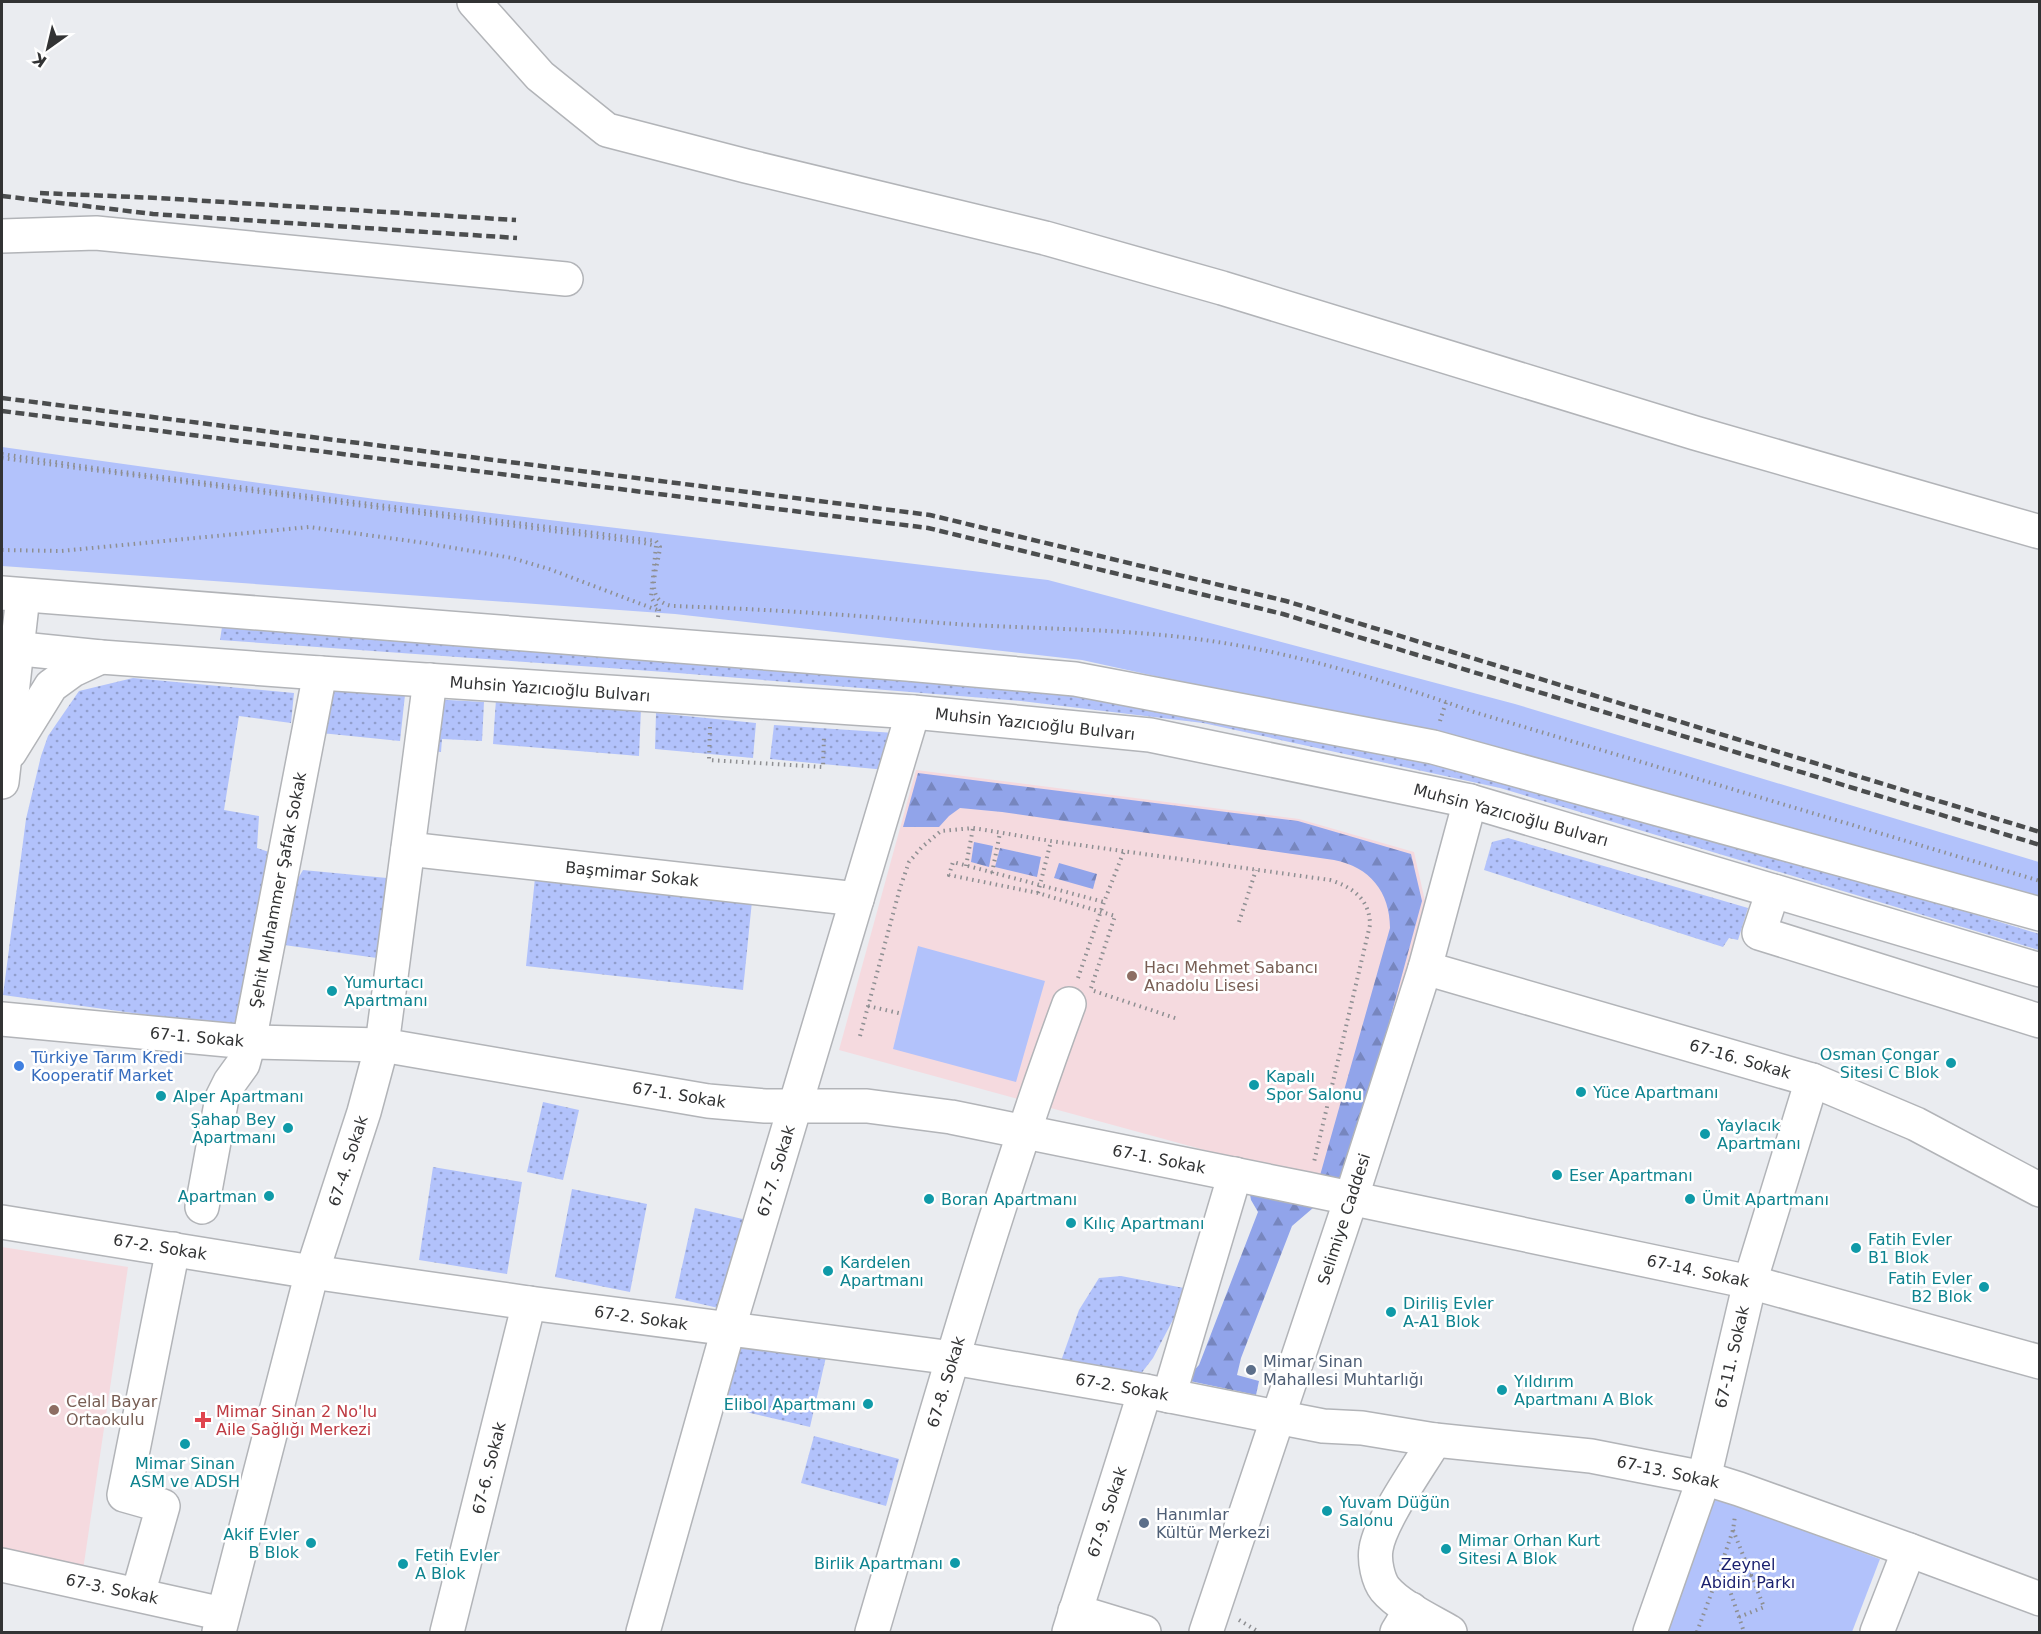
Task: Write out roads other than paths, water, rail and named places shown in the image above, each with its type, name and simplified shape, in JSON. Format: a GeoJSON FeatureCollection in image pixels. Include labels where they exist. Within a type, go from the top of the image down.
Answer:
{"type":"FeatureCollection","features":[{"type":"Feature","properties":{"kind":"street"},"geometry":{"type":"LineString","coordinates":[[474,2],[540,76],[607,130],[757,169],[1045,238],[1222,288],[1695,433],[2040,532]]}},
{"type":"Feature","properties":{"kind":"street"},"geometry":{"type":"LineString","coordinates":[[2,236],[96,233],[566,279]]}},
{"type":"Feature","properties":{"kind":"street"},"geometry":{"type":"LineString","coordinates":[[3,772],[12,595],[1075,679],[1444,750],[2040,914]]}},
{"type":"Feature","properties":{"kind":"street","name":"Muhsin Yazıcıoğlu Bulvarı"},"geometry":{"type":"LineString","coordinates":[[10,648],[101,657],[430,681],[913,712],[1150,735],[1470,801],[2040,970]]}},
{"type":"Feature","properties":{"kind":"street"},"geometry":{"type":"LineString","coordinates":[[3,772],[51,686],[73,670],[101,657]]}},
{"type":"Feature","properties":{"kind":"street","name":"Şehit Muhammer Şafak Sokak"},"geometry":{"type":"LineString","coordinates":[[202,1207],[222,1098],[243,1064],[249,1042],[320,673]]}},
{"type":"Feature","properties":{"kind":"street","name":"67-4. Sokak"},"geometry":{"type":"LineString","coordinates":[[221,1623],[312,1272],[364,1112],[381,1045],[430,681]]}},
{"type":"Feature","properties":{"kind":"street","name":"67-7. Sokak"},"geometry":{"type":"LineString","coordinates":[[643,1632],[728,1330],[913,712]]}},
{"type":"Feature","properties":{"kind":"street","name":"Selimiye Caddesi"},"geometry":{"type":"LineString","coordinates":[[1206,1632],[1279,1418],[1425,968],[1470,801]]}},
{"type":"Feature","properties":{"kind":"street","name":"Başmimar Sokak"},"geometry":{"type":"LineString","coordinates":[[408,849],[857,899]]}},
{"type":"Feature","properties":{"kind":"street"},"geometry":{"type":"LineString","coordinates":[[1773,891],[1759,933],[2040,1021]]}},
{"type":"Feature","properties":{"kind":"street","name":"67-16. Sokak"},"geometry":{"type":"LineString","coordinates":[[1425,968],[1812,1080],[1916,1124],[2040,1190]]}},
{"type":"Feature","properties":{"kind":"street","name":"67-8. Sokak"},"geometry":{"type":"LineString","coordinates":[[872,1632],[1023,1131],[1079,993]]}},
{"type":"Feature","properties":{"kind":"street","name":"67-1. Sokak"},"geometry":{"type":"LineString","coordinates":[[2,1018],[249,1042],[381,1045],[708,1101],[765,1106],[867,1106],[951,1117],[1351,1198]]}},
{"type":"Feature","properties":{"kind":"street","name":"67-11. Sokak"},"geometry":{"type":"LineString","coordinates":[[1650,1632],[1704,1478],[1750,1282],[1812,1080]]}},
{"type":"Feature","properties":{"kind":"street","name":"67-9. Sokak"},"geometry":{"type":"LineString","coordinates":[[1072,1622],[1235,1174]]}},
{"type":"Feature","properties":{"kind":"street","name":"67-14. Sokak"},"geometry":{"type":"LineString","coordinates":[[1351,1198],[1750,1282],[2040,1362]]}},
{"type":"Feature","properties":{"kind":"street","name":"67-2. Sokak"},"geometry":{"type":"LineString","coordinates":[[2,1222],[312,1272],[728,1330],[953,1358],[1157,1393],[1279,1418]]}},
{"type":"Feature","properties":{"kind":"street"},"geometry":{"type":"LineString","coordinates":[[138,1594],[163,1506],[124,1495],[174,1249]]}},
{"type":"Feature","properties":{"kind":"street","name":"67-6. Sokak"},"geometry":{"type":"LineString","coordinates":[[447,1632],[529,1303]]}},
{"type":"Feature","properties":{"kind":"street","name":"67-13. Sokak"},"geometry":{"type":"LineString","coordinates":[[1279,1418],[1435,1440],[1591,1456],[1704,1478],[2040,1599]]}},
{"type":"Feature","properties":{"kind":"street"},"geometry":{"type":"LineString","coordinates":[[1435,1440],[1389,1517],[1376,1548],[1379,1577],[1404,1621],[1450,1632]]}},
{"type":"Feature","properties":{"kind":"street"},"geometry":{"type":"LineString","coordinates":[[1877,1632],[1908,1550]]}},
{"type":"Feature","properties":{"kind":"street","name":"67-3. Sokak"},"geometry":{"type":"LineString","coordinates":[[2,1565],[138,1594],[221,1623]]}},
{"type":"Feature","properties":{"kind":"street"},"geometry":{"type":"LineString","coordinates":[[1072,1622],[1143,1632]]}},
{"type":"Feature","properties":{"kind":"railway"},"geometry":{"type":"LineString","coordinates":[[40,193],[516,220]]}},
{"type":"Feature","properties":{"kind":"railway"},"geometry":{"type":"LineString","coordinates":[[2,196],[153,214],[517,238]]}},
{"type":"Feature","properties":{"kind":"railway"},"geometry":{"type":"LineString","coordinates":[[2,398],[930,515],[1286,601],[2040,832]]}},
{"type":"Feature","properties":{"kind":"railway"},"geometry":{"type":"LineString","coordinates":[[2,411],[928,528],[1283,614],[2040,845]]}},
{"type":"Feature","properties":{"kind":"place","name":"Hacı Mehmet Sabancı Anadolu Lisesi"},"geometry":{"type":"Point","coordinates":[1132,976]}},
{"type":"Feature","properties":{"kind":"place","name":"Yumurtacı Apartmanı"},"geometry":{"type":"Point","coordinates":[332,991]}},
{"type":"Feature","properties":{"kind":"place","name":"Osman Çongar Sitesi C Blok"},"geometry":{"type":"Point","coordinates":[1951,1063]}},
{"type":"Feature","properties":{"kind":"place","name":"Türkiye Tarım Kredi Kooperatif Market"},"geometry":{"type":"Point","coordinates":[19,1066]}},
{"type":"Feature","properties":{"kind":"place","name":"Kapalı Spor Salonu"},"geometry":{"type":"Point","coordinates":[1254,1085]}},
{"type":"Feature","properties":{"kind":"place","name":"Yüce Apartmanı"},"geometry":{"type":"Point","coordinates":[1581,1092]}},
{"type":"Feature","properties":{"kind":"place","name":"Alper Apartmanı"},"geometry":{"type":"Point","coordinates":[161,1096]}},
{"type":"Feature","properties":{"kind":"place","name":"Şahap Bey Apartmanı"},"geometry":{"type":"Point","coordinates":[288,1128]}},
{"type":"Feature","properties":{"kind":"place","name":"Yaylacık Apartmanı"},"geometry":{"type":"Point","coordinates":[1705,1134]}},
{"type":"Feature","properties":{"kind":"place","name":"Eser Apartmanı"},"geometry":{"type":"Point","coordinates":[1557,1175]}},
{"type":"Feature","properties":{"kind":"place","name":"Apartman"},"geometry":{"type":"Point","coordinates":[269,1196]}},
{"type":"Feature","properties":{"kind":"place","name":"Boran Apartmanı"},"geometry":{"type":"Point","coordinates":[929,1199]}},
{"type":"Feature","properties":{"kind":"place","name":"Ümit Apartmanı"},"geometry":{"type":"Point","coordinates":[1690,1199]}},
{"type":"Feature","properties":{"kind":"place","name":"Kılıç Apartmanı"},"geometry":{"type":"Point","coordinates":[1071,1223]}},
{"type":"Feature","properties":{"kind":"place","name":"Fatih Evler B1 Blok"},"geometry":{"type":"Point","coordinates":[1856,1248]}},
{"type":"Feature","properties":{"kind":"place","name":"Kardelen Apartmanı"},"geometry":{"type":"Point","coordinates":[828,1271]}},
{"type":"Feature","properties":{"kind":"place","name":"Fatih Evler B2 Blok"},"geometry":{"type":"Point","coordinates":[1984,1287]}},
{"type":"Feature","properties":{"kind":"place","name":"Diriliş Evler A-A1 Blok"},"geometry":{"type":"Point","coordinates":[1391,1312]}},
{"type":"Feature","properties":{"kind":"place","name":"Mimar Sinan Mahallesi Muhtarlığı"},"geometry":{"type":"Point","coordinates":[1251,1370]}},
{"type":"Feature","properties":{"kind":"place","name":"Yıldırım Apartmanı A Blok"},"geometry":{"type":"Point","coordinates":[1502,1390]}},
{"type":"Feature","properties":{"kind":"place","name":"Elibol Apartmanı"},"geometry":{"type":"Point","coordinates":[868,1404]}},
{"type":"Feature","properties":{"kind":"place","name":"Celal Bayar Ortaokulu"},"geometry":{"type":"Point","coordinates":[54,1410]}},
{"type":"Feature","properties":{"kind":"place","name":"Mimar Sinan 2 No'lu Aile Sağlığı Merkezi"},"geometry":{"type":"Point","coordinates":[203,1420]}},
{"type":"Feature","properties":{"kind":"place","name":"Mimar Sinan ASM ve ADSH"},"geometry":{"type":"Point","coordinates":[185,1444]}},
{"type":"Feature","properties":{"kind":"place","name":"Yuvam Düğün Salonu"},"geometry":{"type":"Point","coordinates":[1327,1511]}},
{"type":"Feature","properties":{"kind":"place","name":"Hanımlar Kültür Merkezi"},"geometry":{"type":"Point","coordinates":[1144,1523]}},
{"type":"Feature","properties":{"kind":"place","name":"Akif Evler B Blok"},"geometry":{"type":"Point","coordinates":[311,1543]}},
{"type":"Feature","properties":{"kind":"place","name":"Mimar Orhan Kurt Sitesi A Blok"},"geometry":{"type":"Point","coordinates":[1446,1549]}},
{"type":"Feature","properties":{"kind":"place","name":"Birlik Apartmanı"},"geometry":{"type":"Point","coordinates":[955,1563]}},
{"type":"Feature","properties":{"kind":"place","name":"Fetih Evler A Blok"},"geometry":{"type":"Point","coordinates":[403,1564]}},
{"type":"Feature","properties":{"kind":"park label","name":"Zeynel Abidin Parkı"},"geometry":{"type":"Point","coordinates":[1748,1573]}}]}
